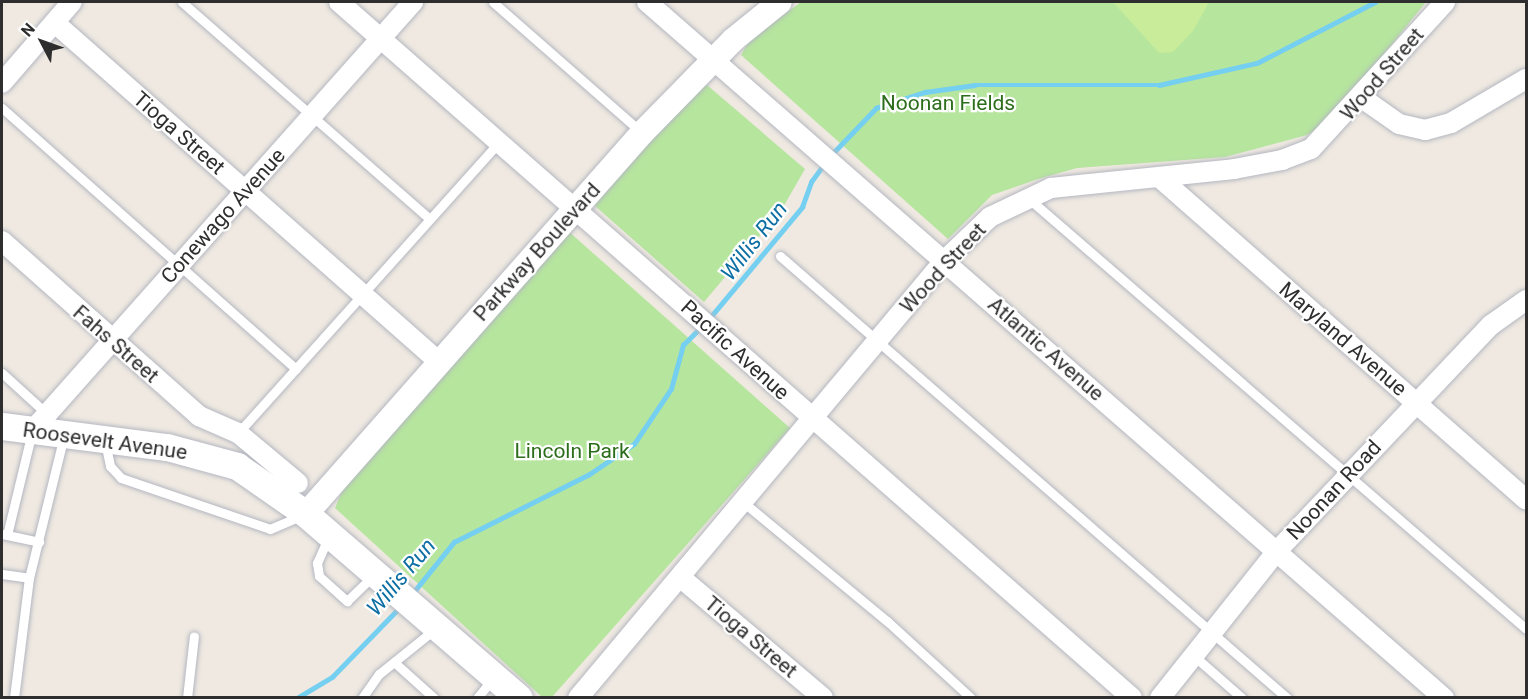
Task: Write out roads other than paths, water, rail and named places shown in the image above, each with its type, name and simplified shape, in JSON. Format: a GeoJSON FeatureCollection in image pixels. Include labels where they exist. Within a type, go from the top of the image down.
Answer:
{"type":"FeatureCollection","features":[{"type":"Feature","properties":{"kind":"main road","name":"Roosevelt Avenue"},"geometry":{"type":"LineString","coordinates":[[2,426],[39,422],[64,435],[167,447],[237,466],[306,514],[519,698]]}},
{"type":"Feature","properties":{"kind":"street"},"geometry":{"type":"LineString","coordinates":[[2,83],[72,2]]}},
{"type":"Feature","properties":{"kind":"street","name":"Pacific Avenue"},"geometry":{"type":"LineString","coordinates":[[339,2],[1131,698]]}},
{"type":"Feature","properties":{"kind":"street","name":"Conewago Avenue"},"geometry":{"type":"LineString","coordinates":[[39,422],[247,192],[311,116],[413,2]]}},
{"type":"Feature","properties":{"kind":"street","name":"Atlantic Avenue"},"geometry":{"type":"LineString","coordinates":[[647,2],[1444,698]]}},
{"type":"Feature","properties":{"kind":"street","name":"Parkway Boulevard"},"geometry":{"type":"LineString","coordinates":[[306,514],[642,133],[712,61],[780,2]]}},
{"type":"Feature","properties":{"kind":"street","name":"Wood Street"},"geometry":{"type":"LineString","coordinates":[[578,698],[944,261],[990,217],[1026,197],[1051,188],[1244,168],[1282,160],[1311,149],[1362,98],[1445,2]]}},
{"type":"Feature","properties":{"kind":"street","name":"Tioga Street"},"geometry":{"type":"LineString","coordinates":[[55,23],[439,362]]}},
{"type":"Feature","properties":{"kind":"street"},"geometry":{"type":"LineString","coordinates":[[1362,98],[1399,124],[1425,130],[1451,123],[1527,80]]}},
{"type":"Feature","properties":{"kind":"street","name":"Maryland Avenue"},"geometry":{"type":"LineString","coordinates":[[1160,178],[1527,500]]}},
{"type":"Feature","properties":{"kind":"street","name":"Fahs Street"},"geometry":{"type":"LineString","coordinates":[[2,241],[199,416],[234,435],[238,433],[298,483]]}},
{"type":"Feature","properties":{"kind":"street","name":"Noonan Road"},"geometry":{"type":"LineString","coordinates":[[1160,698],[1277,551],[1491,325],[1527,300]]}},
{"type":"Feature","properties":{"kind":"street","name":"Tioga Street"},"geometry":{"type":"LineString","coordinates":[[680,577],[823,698]]}},
{"type":"Feature","properties":{"kind":"lane"},"geometry":{"type":"LineString","coordinates":[[182,2],[429,218]]}},
{"type":"Feature","properties":{"kind":"lane"},"geometry":{"type":"LineString","coordinates":[[493,2],[642,133]]}},
{"type":"Feature","properties":{"kind":"lane"},"geometry":{"type":"LineString","coordinates":[[2,108],[296,369]]}},
{"type":"Feature","properties":{"kind":"lane"},"geometry":{"type":"LineString","coordinates":[[238,433],[361,293],[498,143]]}},
{"type":"Feature","properties":{"kind":"lane"},"geometry":{"type":"LineString","coordinates":[[1026,197],[1527,629]]}},
{"type":"Feature","properties":{"kind":"lane"},"geometry":{"type":"LineString","coordinates":[[780,256],[1287,698]]}},
{"type":"Feature","properties":{"kind":"lane"},"geometry":{"type":"LineString","coordinates":[[2,373],[39,422],[4,535],[39,542]]}},
{"type":"Feature","properties":{"kind":"lane"},"geometry":{"type":"LineString","coordinates":[[14,698],[29,579],[64,435]]}},
{"type":"Feature","properties":{"kind":"lane"},"geometry":{"type":"LineString","coordinates":[[104,440],[110,466],[121,478],[270,529],[306,514]]}},
{"type":"Feature","properties":{"kind":"lane"},"geometry":{"type":"LineString","coordinates":[[743,502],[886,621],[971,698]]}},
{"type":"Feature","properties":{"kind":"lane"},"geometry":{"type":"LineString","coordinates":[[330,534],[317,563],[319,576],[347,601],[376,573]]}},
{"type":"Feature","properties":{"kind":"lane"},"geometry":{"type":"LineString","coordinates":[[2,574],[29,579]]}},
{"type":"Feature","properties":{"kind":"lane"},"geometry":{"type":"LineString","coordinates":[[362,698],[379,674],[394,662],[432,622]]}},
{"type":"Feature","properties":{"kind":"lane"},"geometry":{"type":"LineString","coordinates":[[187,698],[194,636]]}},
{"type":"Feature","properties":{"kind":"lane"},"geometry":{"type":"LineString","coordinates":[[1194,656],[1242,698]]}},
{"type":"Feature","properties":{"kind":"lane"},"geometry":{"type":"LineString","coordinates":[[394,662],[434,698]]}},
{"type":"Feature","properties":{"kind":"lane"},"geometry":{"type":"LineString","coordinates":[[477,698],[495,676]]}},
{"type":"Feature","properties":{"kind":"waterway","name":"Willis Run"},"geometry":{"type":"LineString","coordinates":[[831,155],[876,108],[925,92],[975,85],[1159,85],[1257,63],[1375,2]]}},
{"type":"Feature","properties":{"kind":"waterway","name":"Willis Run"},"geometry":{"type":"LineString","coordinates":[[708,320],[802,207],[811,182],[824,164]]}},
{"type":"Feature","properties":{"kind":"waterway","name":"Willis Run"},"geometry":{"type":"LineString","coordinates":[[412,594],[454,542],[588,475],[634,444],[671,389],[683,345],[702,326]]}},
{"type":"Feature","properties":{"kind":"waterway","name":"Willis Run"},"geometry":{"type":"LineString","coordinates":[[297,698],[332,677],[400,607]]}},
{"type":"Feature","properties":{"kind":"park label","name":"Noonan Fields"},"geometry":{"type":"Point","coordinates":[948,103]}},
{"type":"Feature","properties":{"kind":"park label","name":"Lincoln Park"},"geometry":{"type":"Point","coordinates":[572,451]}}]}
